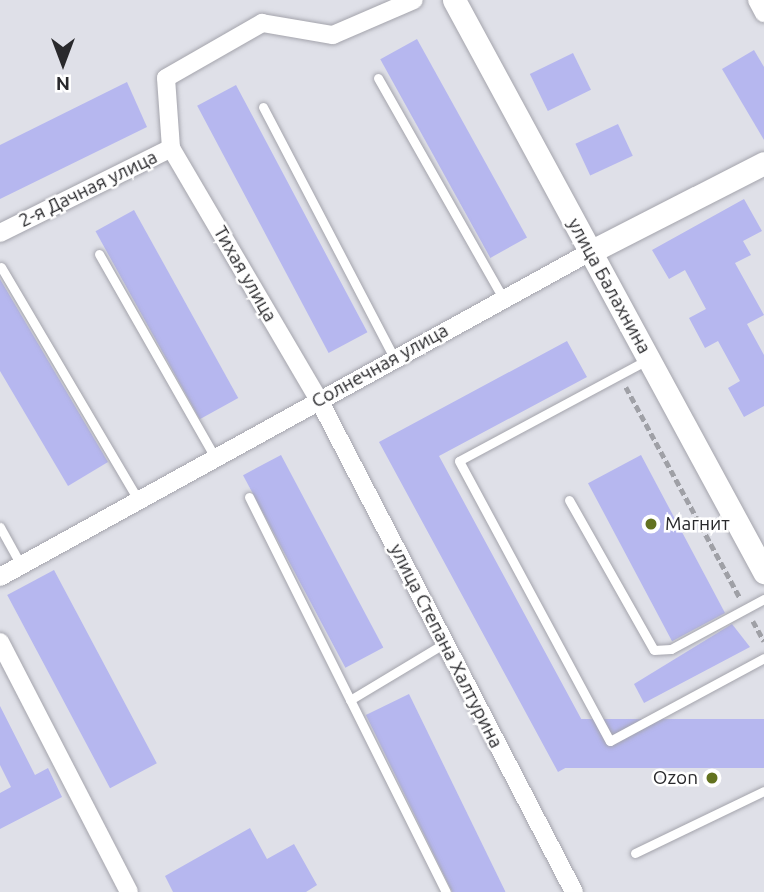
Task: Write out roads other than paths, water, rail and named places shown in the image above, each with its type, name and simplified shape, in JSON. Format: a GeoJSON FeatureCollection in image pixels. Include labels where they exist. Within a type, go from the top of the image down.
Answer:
{"type":"FeatureCollection","features":[{"type":"Feature","properties":{"kind":"street","name":"2-я Дачная улица"},"geometry":{"type":"LineString","coordinates":[[0,233],[172,148],[166,79],[262,23],[333,35],[414,0]]}},
{"type":"Feature","properties":{"kind":"street","name":"улица Балахнина"},"geometry":{"type":"LineString","coordinates":[[454,0],[764,572]]}},
{"type":"Feature","properties":{"kind":"street"},"geometry":{"type":"LineString","coordinates":[[757,0],[764,13]]}},
{"type":"Feature","properties":{"kind":"street","name":"Тихая улица"},"geometry":{"type":"LineString","coordinates":[[172,148],[319,400]]}},
{"type":"Feature","properties":{"kind":"street","name":"Солнечная улица"},"geometry":{"type":"LineString","coordinates":[[0,577],[590,251],[764,163]]}},
{"type":"Feature","properties":{"kind":"street","name":"улица Степана Халтурина"},"geometry":{"type":"LineString","coordinates":[[319,400],[574,892]]}},
{"type":"Feature","properties":{"kind":"street"},"geometry":{"type":"LineString","coordinates":[[0,642],[129,892]]}},
{"type":"Feature","properties":{"kind":"lane"},"geometry":{"type":"LineString","coordinates":[[379,78],[503,299]]}},
{"type":"Feature","properties":{"kind":"lane"},"geometry":{"type":"LineString","coordinates":[[263,107],[394,358]]}},
{"type":"Feature","properties":{"kind":"lane"},"geometry":{"type":"LineString","coordinates":[[99,254],[215,457]]}},
{"type":"Feature","properties":{"kind":"lane"},"geometry":{"type":"LineString","coordinates":[[1,267],[138,500]]}},
{"type":"Feature","properties":{"kind":"lane"},"geometry":{"type":"LineString","coordinates":[[648,359],[459,461],[610,741],[764,658]]}},
{"type":"Feature","properties":{"kind":"lane"},"geometry":{"type":"LineString","coordinates":[[249,497],[446,892]]}},
{"type":"Feature","properties":{"kind":"lane"},"geometry":{"type":"LineString","coordinates":[[569,500],[654,650],[671,649],[764,599]]}},
{"type":"Feature","properties":{"kind":"lane"},"geometry":{"type":"LineString","coordinates":[[0,527],[21,565]]}},
{"type":"Feature","properties":{"kind":"lane"},"geometry":{"type":"LineString","coordinates":[[350,700],[444,643]]}},
{"type":"Feature","properties":{"kind":"lane"},"geometry":{"type":"LineString","coordinates":[[635,853],[764,791]]}},
{"type":"Feature","properties":{"kind":"place","name":"Магнит"},"geometry":{"type":"Point","coordinates":[651,524]}},
{"type":"Feature","properties":{"kind":"place","name":"Ozon"},"geometry":{"type":"Point","coordinates":[712,778]}}]}
